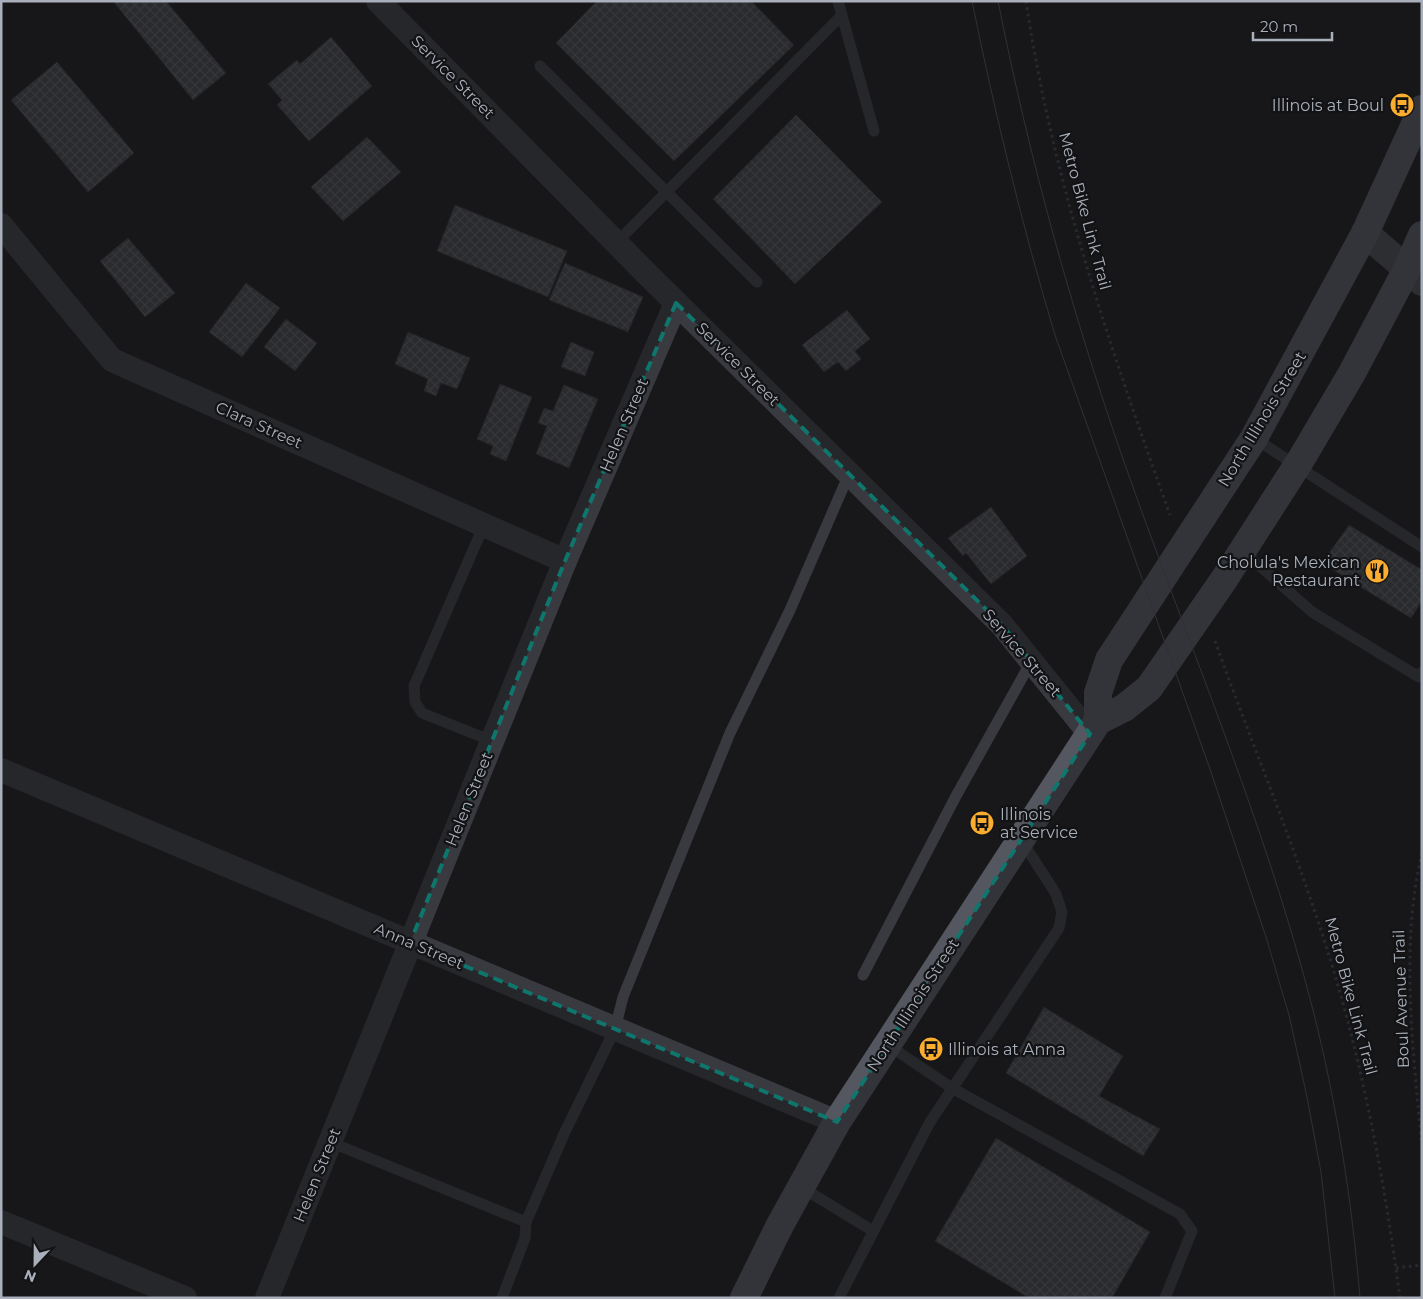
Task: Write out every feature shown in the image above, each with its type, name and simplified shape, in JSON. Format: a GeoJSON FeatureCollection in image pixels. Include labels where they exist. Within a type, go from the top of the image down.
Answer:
{"type":"FeatureCollection","features":[{"type":"Feature","properties":{"kind":"main road","name":"North Illinois Street"},"geometry":{"type":"LineString","coordinates":[[744,1298],[837,1122],[1094,727],[1098,693],[1109,660],[1254,438],[1365,233],[1422,110]]}},
{"type":"Feature","properties":{"kind":"main road"},"geometry":{"type":"LineString","coordinates":[[1094,727],[1124,708],[1149,688],[1242,550],[1414,275],[1422,235]]}},
{"type":"Feature","properties":{"kind":"street","name":"Service Street"},"geometry":{"type":"LineString","coordinates":[[378,1],[616,243],[1002,626],[1031,662],[1094,727]]}},
{"type":"Feature","properties":{"kind":"street","name":"Clara Street"},"geometry":{"type":"LineString","coordinates":[[1,225],[112,360],[565,561]]}},
{"type":"Feature","properties":{"kind":"street"},"geometry":{"type":"LineString","coordinates":[[1365,233],[1414,275]]}},
{"type":"Feature","properties":{"kind":"street","name":"Helen Street"},"geometry":{"type":"LineString","coordinates":[[267,1298],[565,561],[676,303]]}},
{"type":"Feature","properties":{"kind":"street","name":"Anna Street"},"geometry":{"type":"LineString","coordinates":[[1,770],[837,1122]]}},
{"type":"Feature","properties":{"kind":"street"},"geometry":{"type":"LineString","coordinates":[[1,1222],[185,1298]]}},
{"type":"Feature","properties":{"kind":"lane"},"geometry":{"type":"LineString","coordinates":[[838,1],[874,131]]}},
{"type":"Feature","properties":{"kind":"lane"},"geometry":{"type":"LineString","coordinates":[[616,243],[842,15]]}},
{"type":"Feature","properties":{"kind":"lane"},"geometry":{"type":"LineString","coordinates":[[540,66],[758,282]]}},
{"type":"Feature","properties":{"kind":"lane"},"geometry":{"type":"LineString","coordinates":[[1254,438],[1422,548]]}},
{"type":"Feature","properties":{"kind":"lane"},"geometry":{"type":"LineString","coordinates":[[502,1298],[525,1238],[526,1222],[564,1134],[615,1029],[623,996],[730,733],[790,610],[849,474]]}},
{"type":"Feature","properties":{"kind":"lane"},"geometry":{"type":"LineString","coordinates":[[484,525],[414,686],[415,702],[422,713],[492,741]]}},
{"type":"Feature","properties":{"kind":"lane"},"geometry":{"type":"LineString","coordinates":[[1242,550],[1312,612],[1419,677],[1422,672]]}},
{"type":"Feature","properties":{"kind":"lane"},"geometry":{"type":"LineString","coordinates":[[863,975],[956,796],[1031,662]]}},
{"type":"Feature","properties":{"kind":"lane"},"geometry":{"type":"LineString","coordinates":[[839,1298],[930,1122],[1059,928],[1062,912],[1056,894],[1021,840]]}},
{"type":"Feature","properties":{"kind":"lane"},"geometry":{"type":"LineString","coordinates":[[888,1045],[952,1088],[1180,1214],[1192,1231],[1165,1298]]}},
{"type":"Feature","properties":{"kind":"lane"},"geometry":{"type":"LineString","coordinates":[[330,1142],[526,1222]]}},
{"type":"Feature","properties":{"kind":"lane"},"geometry":{"type":"LineString","coordinates":[[801,1187],[873,1231]]}},
{"type":"Feature","properties":{"kind":"path","name":"Metro Bike Link Trail"},"geometry":{"type":"LineString","coordinates":[[1026,1],[1051,132],[1086,269],[1138,424]]}},
{"type":"Feature","properties":{"kind":"path","name":"Metro Bike Link Trail"},"geometry":{"type":"LineString","coordinates":[[1240,712],[1290,838],[1326,945],[1368,1110],[1386,1194],[1400,1298]]}},
{"type":"Feature","properties":{"kind":"path","name":"Boul Avenue Trail"},"geometry":{"type":"LineString","coordinates":[[1422,853],[1413,895],[1410,958],[1422,1146]]}},
{"type":"Feature","properties":{"kind":"path"},"geometry":{"type":"LineString","coordinates":[[1396,1268],[1422,1265]]}},
{"type":"Feature","properties":{"kind":"highlighted area"},"geometry":{"type":"Polygon","coordinates":[[[676,303],[1002,625],[1090,734],[837,1122],[410,943],[565,561],[676,303]]]}},
{"type":"Feature","properties":{"kind":"building"},"geometry":{"type":"Polygon","coordinates":[[[113,1],[166,1],[226,73],[193,100],[113,1]]]}},
{"type":"Feature","properties":{"kind":"building"},"geometry":{"type":"Polygon","coordinates":[[[597,1],[751,1],[794,45],[674,161],[556,43],[597,1]]]}},
{"type":"Feature","properties":{"kind":"building"},"geometry":{"type":"Polygon","coordinates":[[[331,37],[372,86],[309,141],[277,105],[282,100],[268,84],[297,60],[300,64],[331,37]]]}},
{"type":"Feature","properties":{"kind":"building"},"geometry":{"type":"Polygon","coordinates":[[[57,62],[134,153],[88,192],[11,100],[57,62]]]}},
{"type":"Feature","properties":{"kind":"building"},"geometry":{"type":"Polygon","coordinates":[[[796,115],[882,202],[795,284],[713,199],[796,115]]]}},
{"type":"Feature","properties":{"kind":"building"},"geometry":{"type":"Polygon","coordinates":[[[367,137],[401,172],[343,221],[311,187],[367,137]]]}},
{"type":"Feature","properties":{"kind":"building"},"geometry":{"type":"Polygon","coordinates":[[[455,205],[567,251],[548,297],[437,251],[455,205]]]}},
{"type":"Feature","properties":{"kind":"building"},"geometry":{"type":"Polygon","coordinates":[[[128,238],[175,293],[145,317],[100,261],[128,238]]]}},
{"type":"Feature","properties":{"kind":"building"},"geometry":{"type":"Polygon","coordinates":[[[565,263],[643,297],[628,332],[549,300],[565,263]]]}},
{"type":"Feature","properties":{"kind":"building"},"geometry":{"type":"Polygon","coordinates":[[[246,283],[280,308],[242,357],[209,332],[246,283]]]}},
{"type":"Feature","properties":{"kind":"building"},"geometry":{"type":"Polygon","coordinates":[[[847,310],[870,339],[855,351],[861,359],[846,371],[838,362],[824,372],[802,345],[847,310]]]}},
{"type":"Feature","properties":{"kind":"building"},"geometry":{"type":"Polygon","coordinates":[[[286,319],[317,343],[295,371],[264,347],[286,319]]]}},
{"type":"Feature","properties":{"kind":"building"},"geometry":{"type":"Polygon","coordinates":[[[408,332],[470,358],[457,389],[441,383],[436,396],[424,391],[428,379],[395,364],[408,332]]]}},
{"type":"Feature","properties":{"kind":"building"},"geometry":{"type":"Polygon","coordinates":[[[571,342],[594,352],[585,376],[561,367],[571,342]]]}},
{"type":"Feature","properties":{"kind":"building"},"geometry":{"type":"Polygon","coordinates":[[[500,384],[532,397],[506,461],[490,454],[493,446],[477,439],[500,384]]]}},
{"type":"Feature","properties":{"kind":"building"},"geometry":{"type":"Polygon","coordinates":[[[564,385],[598,399],[569,468],[536,454],[547,426],[538,423],[544,408],[553,411],[564,385]]]}},
{"type":"Feature","properties":{"kind":"building"},"geometry":{"type":"Polygon","coordinates":[[[991,507],[1027,556],[991,584],[966,553],[963,556],[948,538],[991,507]]]}},
{"type":"Feature","properties":{"kind":"building"},"geometry":{"type":"Polygon","coordinates":[[[1349,525],[1422,570],[1422,601],[1411,618],[1322,563],[1349,525]]]}},
{"type":"Feature","properties":{"kind":"building"},"geometry":{"type":"Polygon","coordinates":[[[1044,1007],[1123,1056],[1099,1096],[1160,1129],[1143,1156],[1006,1073],[1044,1007]]]}},
{"type":"Feature","properties":{"kind":"building"},"geometry":{"type":"Polygon","coordinates":[[[996,1138],[1150,1232],[1112,1298],[1029,1298],[935,1241],[996,1138]]]}},
{"type":"Feature","properties":{"kind":"tram line"},"geometry":{"type":"LineString","coordinates":[[972,1],[1010,169],[1055,335],[1210,769],[1266,937],[1289,1015],[1321,1172],[1335,1298]]}},
{"type":"Feature","properties":{"kind":"tram line"},"geometry":{"type":"LineString","coordinates":[[998,1],[1037,175],[1086,346],[1123,459],[1249,801],[1294,940],[1322,1046],[1336,1117],[1353,1225],[1360,1298]]}},
{"type":"Feature","properties":{"kind":"place","name":"Illinois at Boul"},"geometry":{"type":"Point","coordinates":[1402,105]}},
{"type":"Feature","properties":{"kind":"place","name":"Cholula's Mexican Restaurant"},"geometry":{"type":"Point","coordinates":[1377,571]}},
{"type":"Feature","properties":{"kind":"place","name":"Illinois at Service"},"geometry":{"type":"Point","coordinates":[982,823]}},
{"type":"Feature","properties":{"kind":"place","name":"Illinois at Anna"},"geometry":{"type":"Point","coordinates":[931,1049]}}]}
